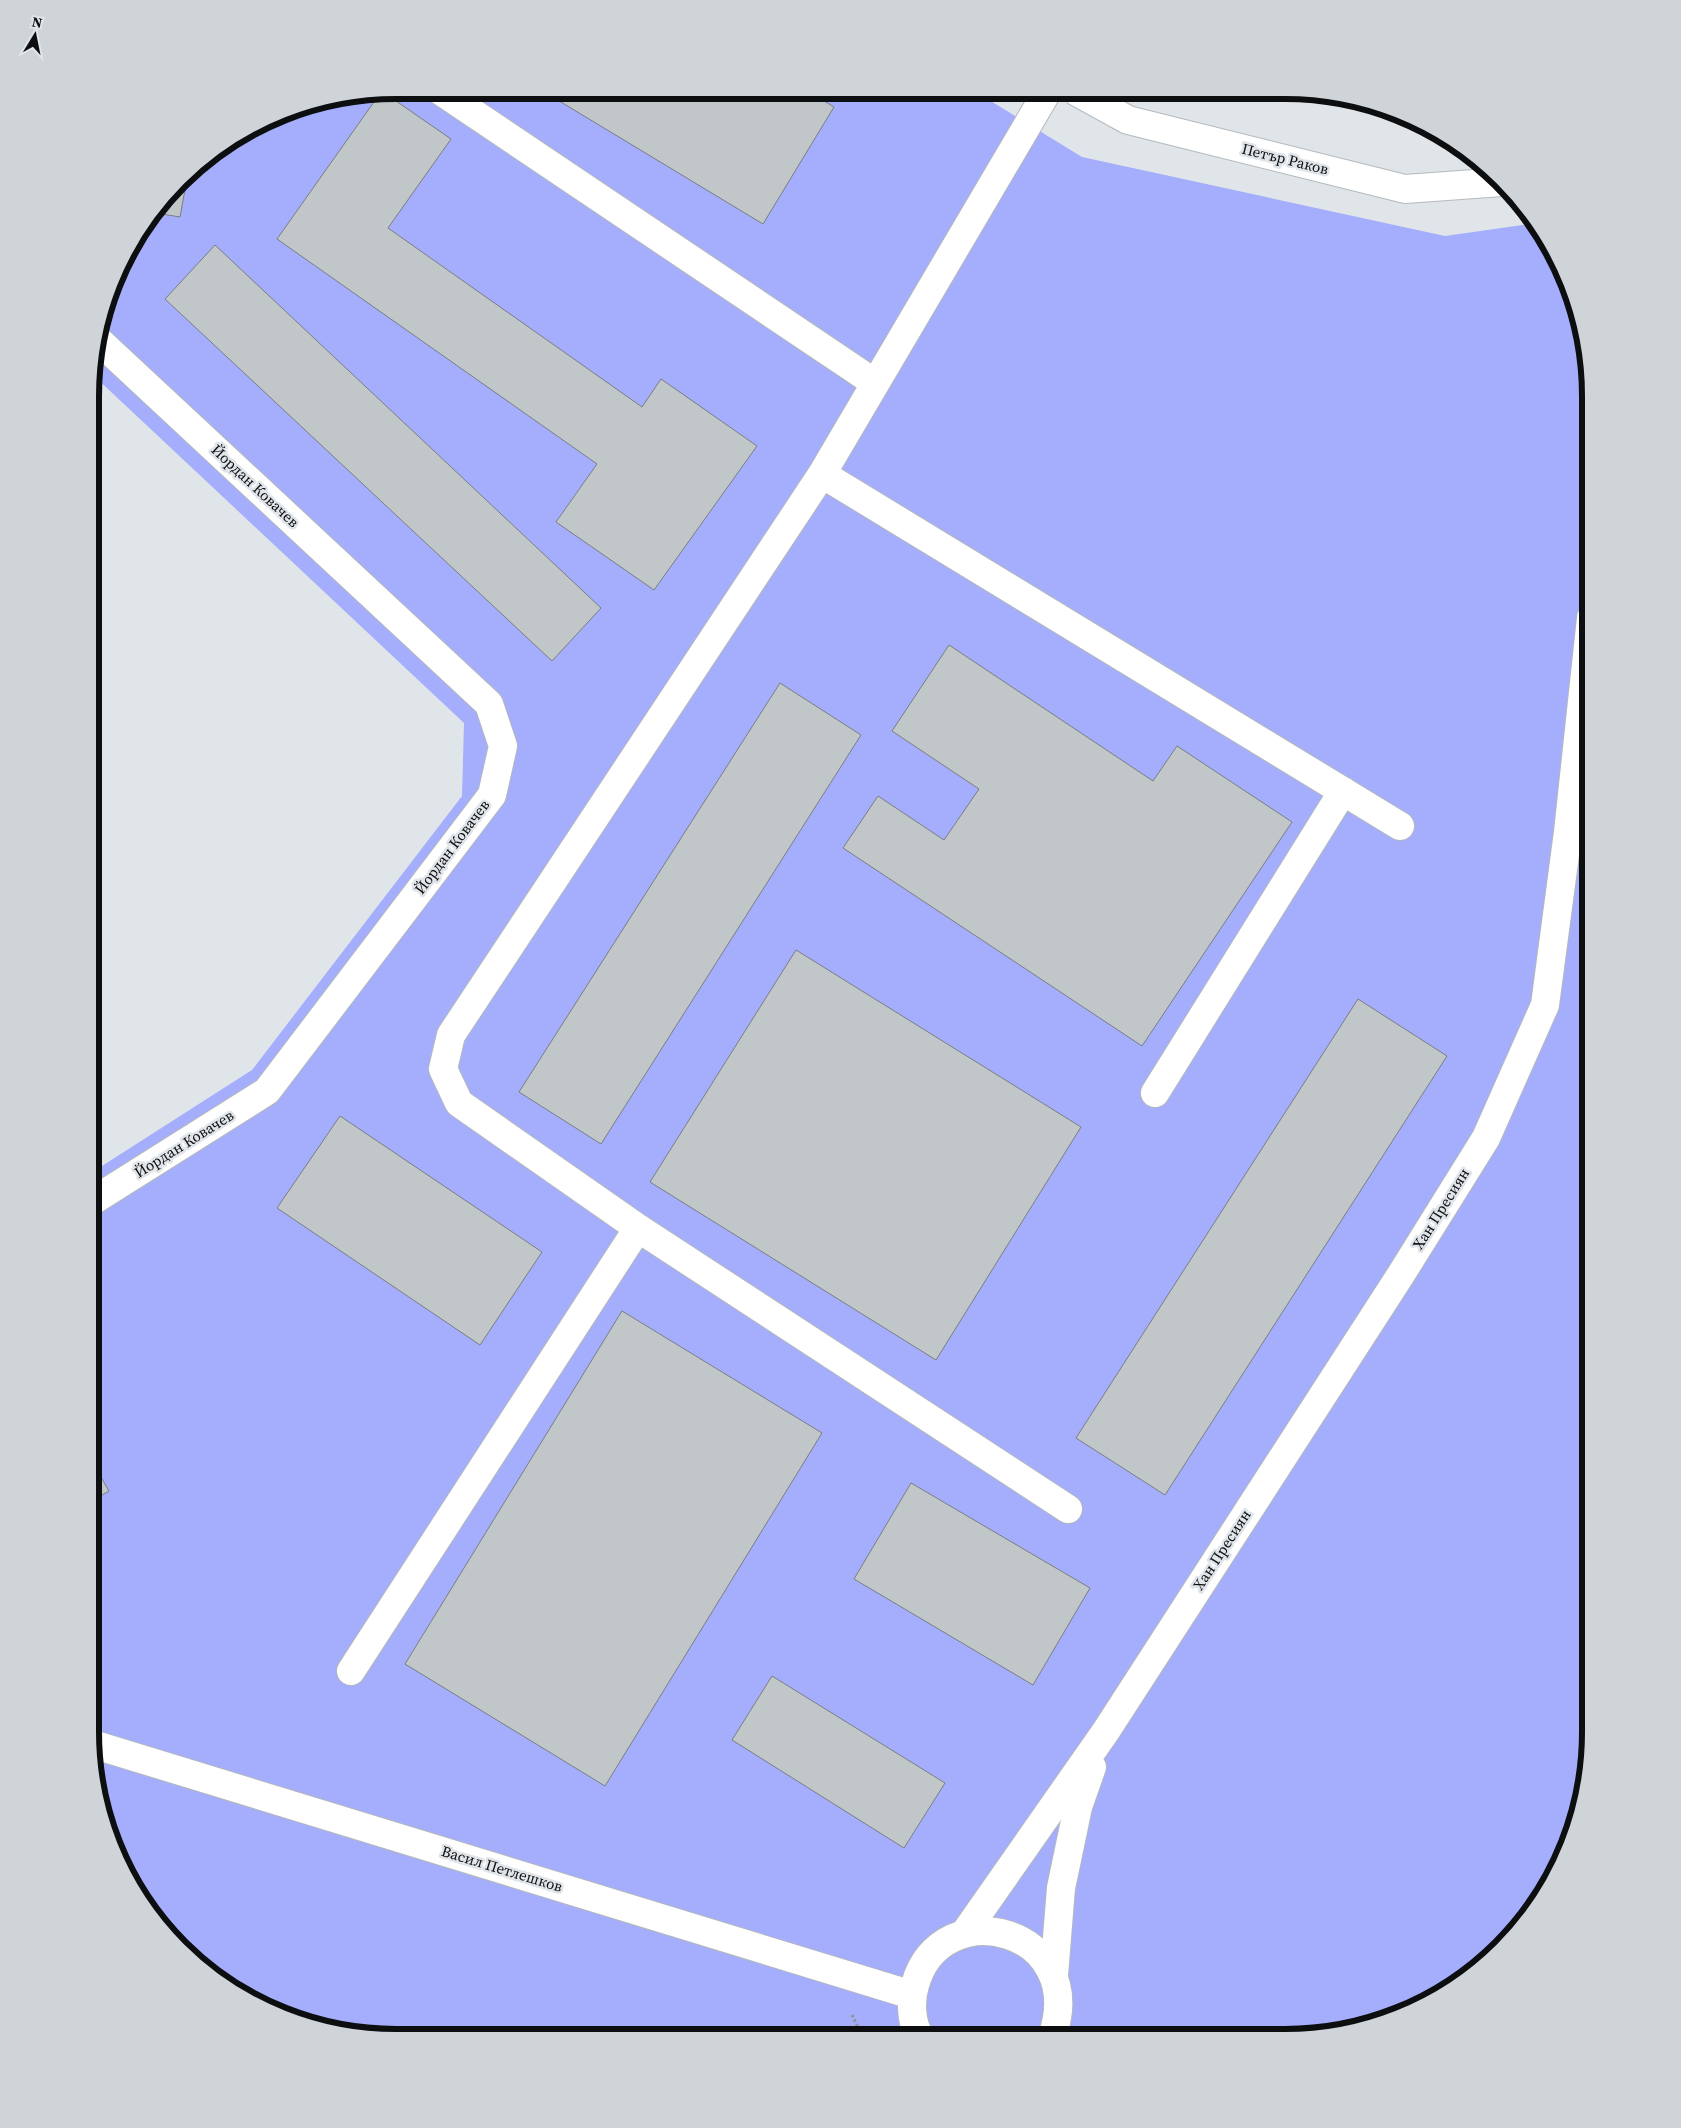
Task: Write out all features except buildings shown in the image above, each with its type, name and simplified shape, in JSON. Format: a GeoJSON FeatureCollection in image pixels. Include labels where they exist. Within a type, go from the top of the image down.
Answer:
{"type":"FeatureCollection","features":[{"type":"Feature","properties":{"kind":"street"},"geometry":{"type":"LineString","coordinates":[[452,99],[875,383]]}},
{"type":"Feature","properties":{"kind":"street"},"geometry":{"type":"LineString","coordinates":[[1043,99],[822,474],[451,1034],[443,1069],[459,1103],[638,1228],[1068,1509]]}},
{"type":"Feature","properties":{"kind":"street","name":"Петър Раков"},"geometry":{"type":"LineString","coordinates":[[1090,99],[1128,120],[1405,189],[1492,183]]}},
{"type":"Feature","properties":{"kind":"street","name":"Йордан Ковачев"},"geometry":{"type":"LineString","coordinates":[[99,1193],[267,1091],[492,795],[503,746],[489,704],[103,345]]}},
{"type":"Feature","properties":{"kind":"street"},"geometry":{"type":"LineString","coordinates":[[822,474],[1400,826]]}},
{"type":"Feature","properties":{"kind":"street"},"geometry":{"type":"LineString","coordinates":[[1155,1093],[1343,791]]}},
{"type":"Feature","properties":{"kind":"street","name":"Хан Пресиян"},"geometry":{"type":"LineString","coordinates":[[964,1934],[1106,1731],[1400,1276],[1486,1138],[1545,1005],[1580,833],[1582,794]]}},
{"type":"Feature","properties":{"kind":"street"},"geometry":{"type":"LineString","coordinates":[[351,1671],[638,1228]]}},
{"type":"Feature","properties":{"kind":"street","name":"Хан Пресиян"},"geometry":{"type":"LineString","coordinates":[[1054,1975],[1061,1888],[1078,1807],[1106,1731]]}},
{"type":"Feature","properties":{"kind":"street","name":"Васил Петлешков"},"geometry":{"type":"LineString","coordinates":[[99,1746],[912,1995]]}},
{"type":"Feature","properties":{"kind":"street"},"geometry":{"type":"LineString","coordinates":[[917,2029],[912,2014],[912,1995],[918,1974],[929,1956],[945,1942],[964,1934],[986,1931],[1007,1934],[1026,1943],[1042,1957],[1054,1975],[1059,1996],[1059,2017],[1055,2029]]}},
{"type":"Feature","properties":{"kind":"shaded area"},"geometry":{"type":"Polygon","coordinates":[[[376,99],[987,99],[1082,157],[1445,236],[1527,224],[1552,264],[1567,300],[1577,338],[1582,376],[1582,1752],[1577,1790],[1567,1828],[1552,1864],[1521,1913],[1481,1956],[1434,1989],[1399,2007],[1343,2024],[1305,2029],[376,2029],[338,2024],[300,2014],[264,1999],[215,1968],[172,1928],[139,1881],[121,1846],[104,1790],[99,1752],[99,1168],[252,1070],[462,796],[464,723],[99,381],[104,338],[114,300],[129,264],[149,231],[172,200],[200,172],[231,149],[264,129],[300,114],[338,104],[376,99]]]}}]}
